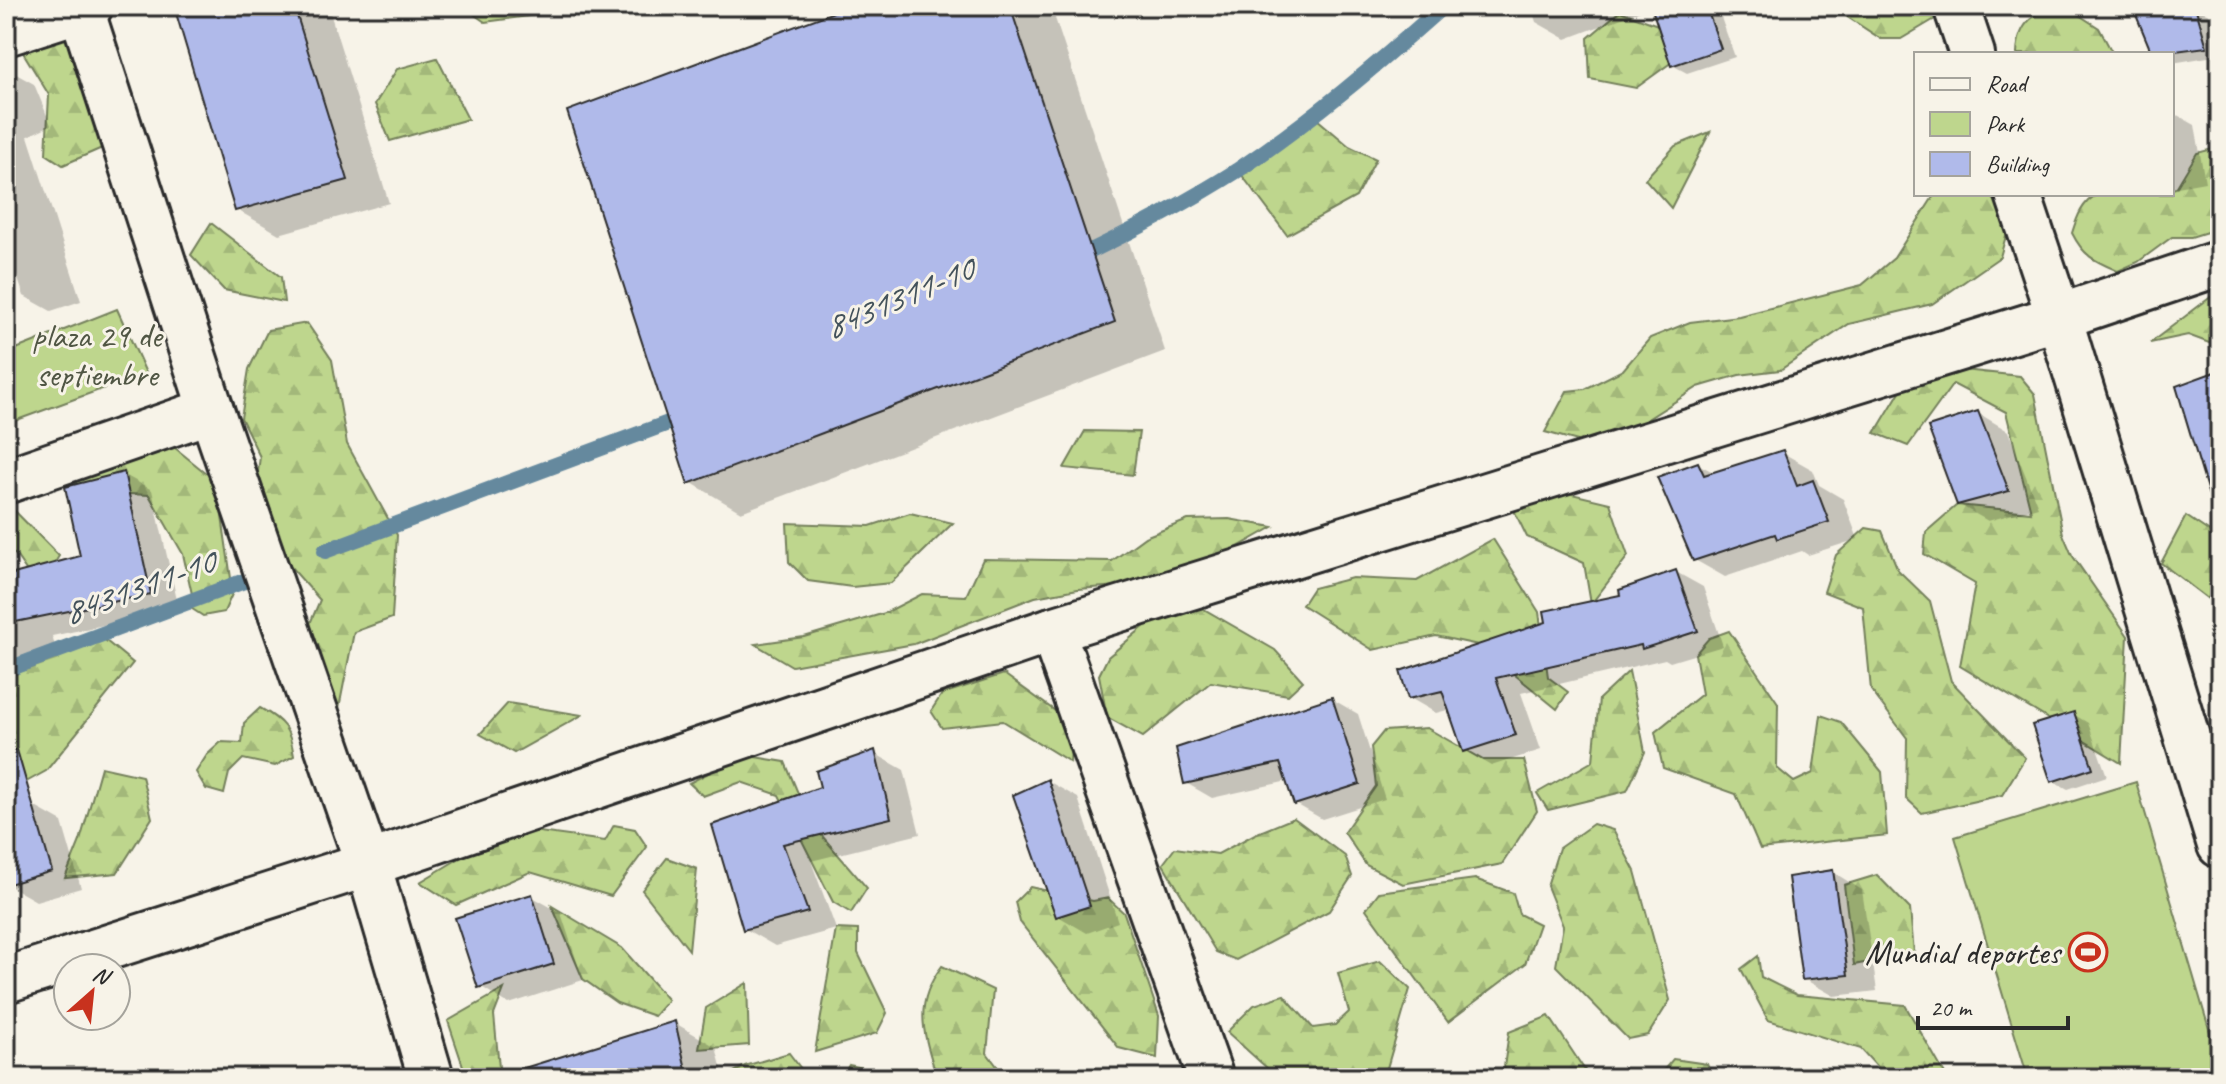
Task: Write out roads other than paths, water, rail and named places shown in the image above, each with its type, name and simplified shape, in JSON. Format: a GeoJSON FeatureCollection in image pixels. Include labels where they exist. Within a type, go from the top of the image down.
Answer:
{"type":"FeatureCollection","features":[{"type":"Feature","properties":{"kind":"street"},"geometry":{"type":"LineString","coordinates":[[1956,6],[1971,52]]}},
{"type":"Feature","properties":{"kind":"street"},"geometry":{"type":"LineString","coordinates":[[6,33],[84,7],[211,410],[368,864],[431,1078]]}},
{"type":"Feature","properties":{"kind":"street"},"geometry":{"type":"LineString","coordinates":[[2019,196],[2059,317],[2220,845]]}},
{"type":"Feature","properties":{"kind":"street"},"geometry":{"type":"LineString","coordinates":[[6,980],[368,864],[1052,630],[2059,317],[2220,263]]}},
{"type":"Feature","properties":{"kind":"street"},"geometry":{"type":"LineString","coordinates":[[6,481],[211,410]]}},
{"type":"Feature","properties":{"kind":"street"},"geometry":{"type":"LineString","coordinates":[[1052,630],[1211,1078]]}},
{"type":"Feature","properties":{"kind":"waterway","name":"8431311-10"},"geometry":{"type":"LineString","coordinates":[[1072,260],[1156,218],[1238,170],[1344,91],[1443,6]]}},
{"type":"Feature","properties":{"kind":"waterway","name":"8431311-10"},"geometry":{"type":"LineString","coordinates":[[325,551],[687,416]]}},
{"type":"Feature","properties":{"kind":"waterway","name":"8431311-10"},"geometry":{"type":"LineString","coordinates":[[6,670],[247,580]]}},
{"type":"Feature","properties":{"kind":"place","name":"Mundial deportes"},"geometry":{"type":"Point","coordinates":[2088,952]}},
{"type":"Feature","properties":{"kind":"park label","name":"plaza 29 de septiembre"},"geometry":{"type":"Point","coordinates":[97,354]}}]}
